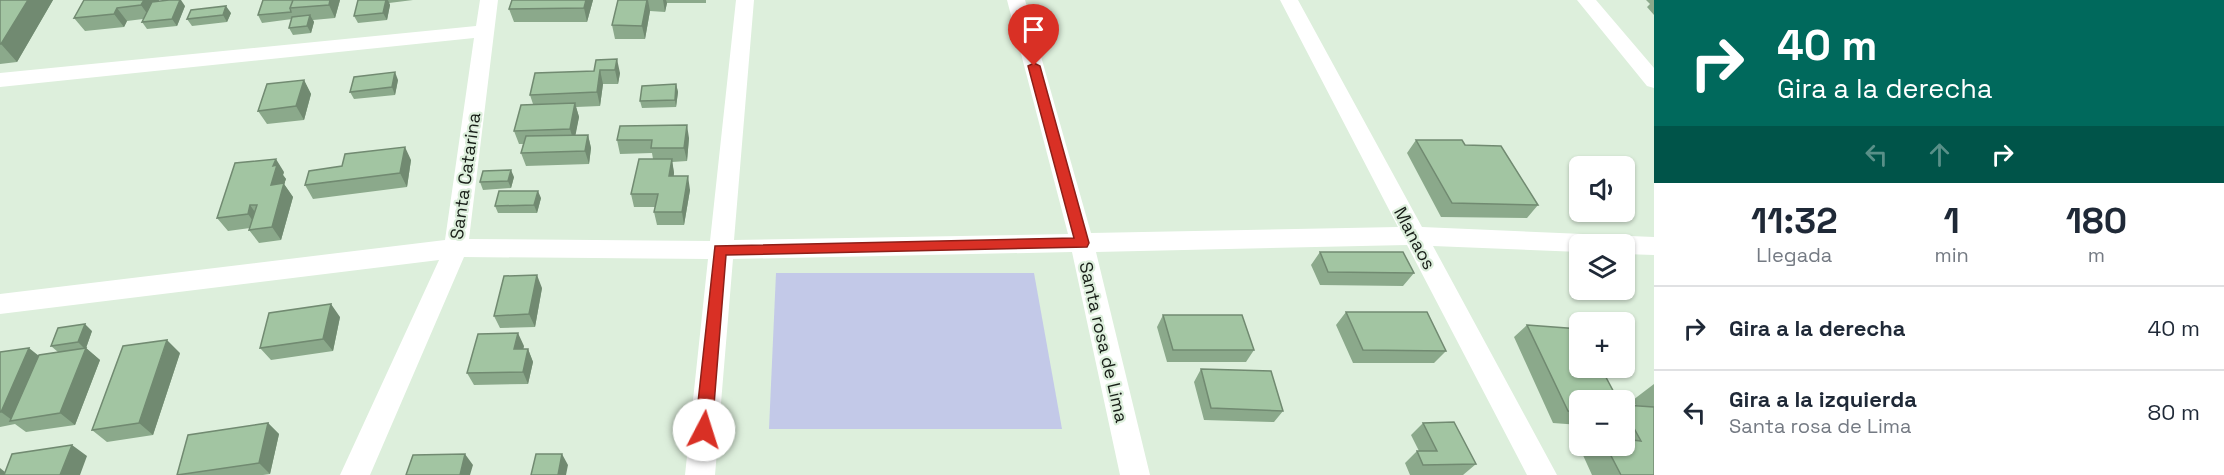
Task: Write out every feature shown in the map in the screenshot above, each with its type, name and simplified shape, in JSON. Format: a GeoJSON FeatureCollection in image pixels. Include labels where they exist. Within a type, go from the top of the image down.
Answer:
{"type":"FeatureCollection","features":[{"type":"Feature","properties":{"kind":"street","name":"Santa Catarina"},"geometry":{"type":"LineString","coordinates":[[355,475],[456,248],[489,0]]}},
{"type":"Feature","properties":{"kind":"street"},"geometry":{"type":"LineString","coordinates":[[700,475],[745,0]]}},
{"type":"Feature","properties":{"kind":"street","name":"Santa rosa de Lima"},"geometry":{"type":"LineString","coordinates":[[1016,0],[1082,243],[1135,475]]}},
{"type":"Feature","properties":{"kind":"street","name":"Manaos"},"geometry":{"type":"LineString","coordinates":[[1288,0],[1542,475]]}},
{"type":"Feature","properties":{"kind":"street"},"geometry":{"type":"LineString","coordinates":[[1586,0],[1654,81]]}},
{"type":"Feature","properties":{"kind":"street"},"geometry":{"type":"LineString","coordinates":[[0,80],[485,31]]}},
{"type":"Feature","properties":{"kind":"street"},"geometry":{"type":"LineString","coordinates":[[0,304],[456,248],[720,250],[1415,236],[1569,242]]}},
{"type":"Feature","properties":{"kind":"street"},"geometry":{"type":"LineString","coordinates":[[1635,245],[1654,246]]}},
{"type":"Feature","properties":{"kind":"shaded area"},"geometry":{"type":"Polygon","coordinates":[[[776,273],[1034,273],[1062,429],[769,429],[776,273]]]}},
{"type":"Feature","properties":{"kind":"building"},"geometry":{"type":"Polygon","coordinates":[[[0,0],[28,0],[1,44],[0,44],[0,0]]]}},
{"type":"Feature","properties":{"kind":"building"},"geometry":{"type":"Polygon","coordinates":[[[84,0],[144,0],[141,5],[117,8],[114,14],[74,18],[84,0]]]}},
{"type":"Feature","properties":{"kind":"building"},"geometry":{"type":"Polygon","coordinates":[[[180,0],[172,19],[142,22],[152,2],[180,0]]]}},
{"type":"Feature","properties":{"kind":"building"},"geometry":{"type":"Polygon","coordinates":[[[263,0],[293,0],[291,12],[258,15],[263,0]]]}},
{"type":"Feature","properties":{"kind":"building"},"geometry":{"type":"Polygon","coordinates":[[[293,0],[330,0],[329,5],[290,8],[293,0]]]}},
{"type":"Feature","properties":{"kind":"building"},"geometry":{"type":"Polygon","coordinates":[[[358,0],[386,0],[383,13],[354,16],[358,0]]]}},
{"type":"Feature","properties":{"kind":"building"},"geometry":{"type":"Polygon","coordinates":[[[512,0],[586,0],[584,8],[509,9],[512,0]]]}},
{"type":"Feature","properties":{"kind":"building"},"geometry":{"type":"Polygon","coordinates":[[[618,0],[647,0],[642,26],[612,25],[618,0]]]}},
{"type":"Feature","properties":{"kind":"building"},"geometry":{"type":"Polygon","coordinates":[[[226,6],[223,15],[187,19],[191,10],[226,6]]]}},
{"type":"Feature","properties":{"kind":"building"},"geometry":{"type":"Polygon","coordinates":[[[310,15],[307,26],[289,28],[292,17],[310,15]]]}},
{"type":"Feature","properties":{"kind":"building"},"geometry":{"type":"Polygon","coordinates":[[[617,59],[615,70],[600,70],[597,92],[530,95],[535,73],[594,71],[596,60],[617,59]]]}},
{"type":"Feature","properties":{"kind":"building"},"geometry":{"type":"Polygon","coordinates":[[[395,72],[392,87],[350,92],[354,77],[395,72]]]}},
{"type":"Feature","properties":{"kind":"building"},"geometry":{"type":"Polygon","coordinates":[[[304,80],[296,106],[258,111],[267,84],[304,80]]]}},
{"type":"Feature","properties":{"kind":"building"},"geometry":{"type":"Polygon","coordinates":[[[676,84],[675,100],[640,101],[642,86],[676,84]]]}},
{"type":"Feature","properties":{"kind":"building"},"geometry":{"type":"Polygon","coordinates":[[[575,103],[570,129],[514,131],[521,105],[575,103]]]}},
{"type":"Feature","properties":{"kind":"building"},"geometry":{"type":"Polygon","coordinates":[[[687,125],[684,148],[651,148],[652,140],[617,140],[620,126],[687,125]]]}},
{"type":"Feature","properties":{"kind":"building"},"geometry":{"type":"Polygon","coordinates":[[[588,135],[585,151],[521,153],[526,136],[588,135]]]}},
{"type":"Feature","properties":{"kind":"building"},"geometry":{"type":"Polygon","coordinates":[[[1416,140],[1462,140],[1465,145],[1501,146],[1538,205],[1452,203],[1416,140]]]}},
{"type":"Feature","properties":{"kind":"building"},"geometry":{"type":"Polygon","coordinates":[[[405,147],[400,173],[305,185],[309,171],[342,166],[345,154],[405,147]]]}},
{"type":"Feature","properties":{"kind":"building"},"geometry":{"type":"Polygon","coordinates":[[[276,159],[273,166],[277,165],[271,185],[284,183],[272,227],[249,230],[257,205],[250,205],[248,214],[217,218],[235,163],[276,159]]]}},
{"type":"Feature","properties":{"kind":"building"},"geometry":{"type":"Polygon","coordinates":[[[639,159],[672,159],[669,176],[688,176],[682,212],[654,212],[658,194],[631,194],[639,159]]]}},
{"type":"Feature","properties":{"kind":"building"},"geometry":{"type":"Polygon","coordinates":[[[511,170],[508,181],[480,182],[483,171],[511,170]]]}},
{"type":"Feature","properties":{"kind":"building"},"geometry":{"type":"Polygon","coordinates":[[[499,191],[538,191],[534,205],[495,206],[499,191]]]}},
{"type":"Feature","properties":{"kind":"building"},"geometry":{"type":"Polygon","coordinates":[[[1320,252],[1403,252],[1414,273],[1328,272],[1320,252]]]}},
{"type":"Feature","properties":{"kind":"building"},"geometry":{"type":"Polygon","coordinates":[[[537,275],[529,314],[494,316],[504,276],[537,275]]]}},
{"type":"Feature","properties":{"kind":"building"},"geometry":{"type":"Polygon","coordinates":[[[331,304],[323,339],[260,348],[269,313],[331,304]]]}},
{"type":"Feature","properties":{"kind":"building"},"geometry":{"type":"Polygon","coordinates":[[[1346,312],[1427,312],[1446,351],[1363,350],[1346,312]]]}},
{"type":"Feature","properties":{"kind":"building"},"geometry":{"type":"Polygon","coordinates":[[[1163,315],[1242,315],[1254,350],[1173,350],[1163,315]]]}},
{"type":"Feature","properties":{"kind":"building"},"geometry":{"type":"Polygon","coordinates":[[[85,324],[78,342],[51,346],[58,328],[85,324]]]}},
{"type":"Feature","properties":{"kind":"building"},"geometry":{"type":"Polygon","coordinates":[[[1527,325],[1569,328],[1569,378],[1606,378],[1613,390],[1569,390],[1568,411],[1527,325]]]}},
{"type":"Feature","properties":{"kind":"building"},"geometry":{"type":"Polygon","coordinates":[[[518,333],[514,349],[528,349],[523,372],[467,373],[478,334],[518,333]]]}},
{"type":"Feature","properties":{"kind":"building"},"geometry":{"type":"Polygon","coordinates":[[[167,340],[139,423],[92,430],[123,346],[167,340]]]}},
{"type":"Feature","properties":{"kind":"building"},"geometry":{"type":"Polygon","coordinates":[[[29,348],[1,412],[0,412],[0,352],[29,348]]]}},
{"type":"Feature","properties":{"kind":"building"},"geometry":{"type":"Polygon","coordinates":[[[86,348],[60,413],[10,421],[39,355],[86,348]]]}},
{"type":"Feature","properties":{"kind":"building"},"geometry":{"type":"Polygon","coordinates":[[[1201,369],[1271,371],[1283,411],[1211,408],[1201,369]]]}},
{"type":"Feature","properties":{"kind":"building"},"geometry":{"type":"Polygon","coordinates":[[[1635,406],[1654,407],[1654,475],[1621,475],[1611,456],[1635,456],[1635,440],[1641,441],[1635,430],[1635,406]]]}},
{"type":"Feature","properties":{"kind":"building"},"geometry":{"type":"Polygon","coordinates":[[[1454,422],[1476,464],[1423,465],[1417,451],[1437,451],[1423,423],[1454,422]]]}},
{"type":"Feature","properties":{"kind":"building"},"geometry":{"type":"Polygon","coordinates":[[[268,423],[259,463],[177,475],[188,435],[268,423]]]}},
{"type":"Feature","properties":{"kind":"building"},"geometry":{"type":"Polygon","coordinates":[[[72,445],[60,475],[4,475],[12,454],[72,445]]]}},
{"type":"Feature","properties":{"kind":"building"},"geometry":{"type":"Polygon","coordinates":[[[465,454],[460,475],[406,475],[413,455],[465,454]]]}},
{"type":"Feature","properties":{"kind":"building"},"geometry":{"type":"Polygon","coordinates":[[[536,454],[562,454],[558,475],[531,475],[536,454]]]}},
{"type":"Feature","properties":{"kind":"route"},"geometry":{"type":"LineString","coordinates":[[704,430],[720,250],[1082,243],[1034,66]]}}]}
